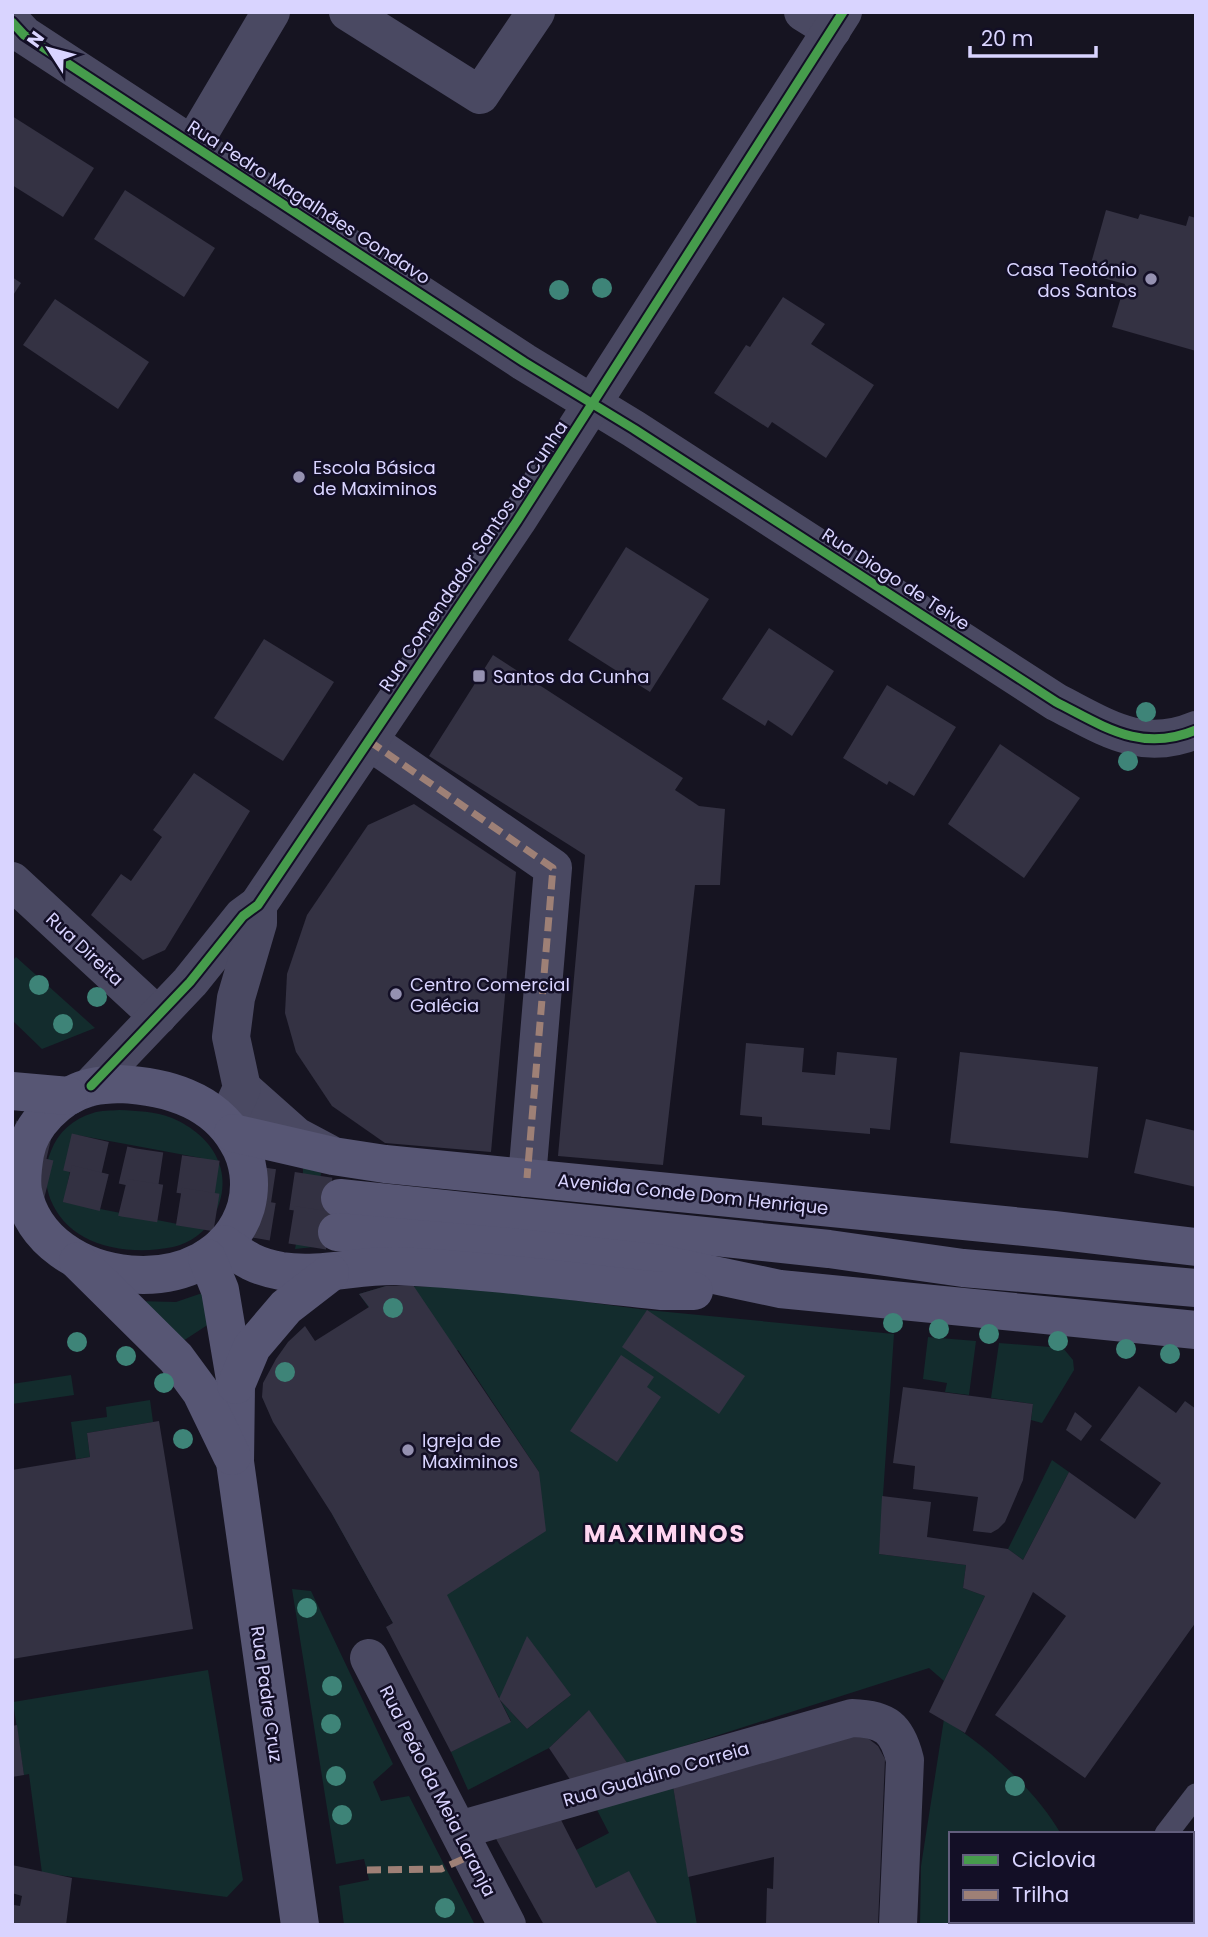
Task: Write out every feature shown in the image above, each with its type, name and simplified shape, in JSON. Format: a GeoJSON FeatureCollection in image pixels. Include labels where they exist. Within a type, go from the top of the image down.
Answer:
{"type":"FeatureCollection","features":[{"type":"Feature","properties":{"kind":"main road"},"geometry":{"type":"LineString","coordinates":[[12,1091],[80,1091],[119,1084],[148,1085],[179,1093],[202,1105],[230,1128],[242,1149],[249,1175],[249,1196],[242,1218],[216,1251],[196,1265],[170,1273],[142,1275],[103,1269],[74,1257],[24,1224],[22,1188],[27,1147],[37,1126],[80,1091]]}},
{"type":"Feature","properties":{"kind":"main road","name":"Avenida Conde Dom Henrique"},"geometry":{"type":"LineString","coordinates":[[230,1128],[333,1156],[1196,1247]]}},
{"type":"Feature","properties":{"kind":"main road","name":"Avenida Conde Dom Henrique"},"geometry":{"type":"LineString","coordinates":[[1196,1288],[963,1268],[829,1249],[339,1215],[509,1247],[662,1264],[780,1289],[1196,1331]]}},
{"type":"Feature","properties":{"kind":"main road","name":"Avenida Conde Dom Henrique"},"geometry":{"type":"LineString","coordinates":[[829,1249],[1054,1230]]}},
{"type":"Feature","properties":{"kind":"main road","name":"Avenida Conde Dom Henrique"},"geometry":{"type":"LineString","coordinates":[[216,1251],[251,1264],[282,1271],[330,1273],[382,1266],[434,1268],[662,1291],[780,1289]]}},
{"type":"Feature","properties":{"kind":"main road","name":"Rua Padre Cruz"},"geometry":{"type":"LineString","coordinates":[[216,1251],[236,1385],[235,1462],[300,1925]]}},
{"type":"Feature","properties":{"kind":"main road","name":"Rua Padre Cruz"},"geometry":{"type":"LineString","coordinates":[[74,1257],[176,1358],[201,1392],[235,1462]]}},
{"type":"Feature","properties":{"kind":"main road","name":"Rua Padre Cruz"},"geometry":{"type":"LineString","coordinates":[[236,1385],[252,1347],[286,1307],[330,1273]]}},
{"type":"Feature","properties":{"kind":"street"},"geometry":{"type":"LineString","coordinates":[[193,144],[271,12]]}},
{"type":"Feature","properties":{"kind":"street"},"geometry":{"type":"LineString","coordinates":[[348,12],[480,95],[537,12]]}},
{"type":"Feature","properties":{"kind":"street","name":"Rua Comendador Santos da Cunha"},"geometry":{"type":"LineString","coordinates":[[80,1091],[158,1016],[190,982],[243,916],[258,905],[593,403],[826,18]]}},
{"type":"Feature","properties":{"kind":"street","name":"Rua Pedro Magalhães Gondavo"},"geometry":{"type":"LineString","coordinates":[[12,22],[24,35],[524,362],[593,403]]}},
{"type":"Feature","properties":{"kind":"street","name":"Rua Diogo de Teive"},"geometry":{"type":"LineString","coordinates":[[593,403],[1056,702],[1114,731],[1150,741],[1180,737],[1196,730]]}},
{"type":"Feature","properties":{"kind":"street"},"geometry":{"type":"LineString","coordinates":[[369,741],[553,869],[527,1178]]}},
{"type":"Feature","properties":{"kind":"street","name":"Rua Direita"},"geometry":{"type":"LineString","coordinates":[[12,881],[158,1016]]}},
{"type":"Feature","properties":{"kind":"street","name":"Rua Comendador Santos da Cunha"},"geometry":{"type":"LineString","coordinates":[[242,1088],[231,1037],[236,998],[258,923],[258,905]]}},
{"type":"Feature","properties":{"kind":"street"},"geometry":{"type":"LineString","coordinates":[[230,1128],[242,1088]]}},
{"type":"Feature","properties":{"kind":"street","name":"Avenida Conde Dom Henrique"},"geometry":{"type":"LineString","coordinates":[[242,1088],[296,1136],[333,1156]]}},
{"type":"Feature","properties":{"kind":"street","name":"Rua Peão da Meia Laranja"},"geometry":{"type":"LineString","coordinates":[[369,1658],[507,1925]]}},
{"type":"Feature","properties":{"kind":"street","name":"Rua Gualdino Correia"},"geometry":{"type":"LineString","coordinates":[[459,1830],[852,1718],[872,1718],[889,1727],[900,1739],[905,1760],[898,1925]]}},
{"type":"Feature","properties":{"kind":"lane"},"geometry":{"type":"LineString","coordinates":[[1168,1832],[1196,1795]]}},
{"type":"Feature","properties":{"kind":"green space"},"geometry":{"type":"Polygon","coordinates":[[[16,957],[95,1028],[42,1049],[12,1020],[12,961],[16,957]]]}},
{"type":"Feature","properties":{"kind":"green space"},"geometry":{"type":"Polygon","coordinates":[[[99,1111],[153,1113],[172,1118],[199,1135],[217,1158],[223,1186],[220,1200],[211,1222],[191,1240],[162,1249],[116,1248],[84,1237],[73,1230],[56,1211],[47,1188],[46,1176],[47,1163],[58,1138],[67,1127],[86,1116],[99,1111]],[[77,1135],[64,1202],[188,1226],[201,1158],[77,1135]]]}},
{"type":"Feature","properties":{"kind":"green space"},"geometry":{"type":"Polygon","coordinates":[[[303,1167],[321,1173],[314,1247],[295,1249],[303,1208],[303,1167]]]}},
{"type":"Feature","properties":{"kind":"green space"},"geometry":{"type":"Polygon","coordinates":[[[386,1286],[471,1287],[647,1310],[894,1334],[879,1554],[966,1565],[963,1588],[985,1596],[944,1681],[929,1668],[628,1764],[588,1711],[549,1748],[468,1790],[451,1752],[511,1721],[500,1701],[527,1729],[571,1695],[500,1699],[446,1595],[393,1623],[332,1514],[346,1505],[539,1472],[458,1350],[433,1366],[395,1344],[359,1294],[386,1286]]]}},
{"type":"Feature","properties":{"kind":"green space"},"geometry":{"type":"Polygon","coordinates":[[[214,1289],[212,1322],[183,1341],[135,1301],[176,1302],[214,1289]]]}},
{"type":"Feature","properties":{"kind":"green space"},"geometry":{"type":"Polygon","coordinates":[[[928,1337],[976,1341],[969,1395],[945,1392],[947,1383],[923,1379],[928,1337]]]}},
{"type":"Feature","properties":{"kind":"green space"},"geometry":{"type":"Polygon","coordinates":[[[999,1343],[1063,1348],[1073,1360],[1074,1370],[1042,1423],[1031,1420],[1033,1404],[991,1398],[999,1343]]]}},
{"type":"Feature","properties":{"kind":"green space"},"geometry":{"type":"Polygon","coordinates":[[[71,1375],[74,1395],[12,1404],[12,1384],[71,1375]]]}},
{"type":"Feature","properties":{"kind":"green space"},"geometry":{"type":"Polygon","coordinates":[[[150,1400],[153,1422],[87,1433],[90,1457],[76,1459],[71,1422],[107,1417],[106,1407],[150,1400]]]}},
{"type":"Feature","properties":{"kind":"green space"},"geometry":{"type":"Polygon","coordinates":[[[1052,1460],[1069,1472],[1023,1560],[1008,1549],[1052,1460]]]}},
{"type":"Feature","properties":{"kind":"green space"},"geometry":{"type":"Polygon","coordinates":[[[292,1589],[311,1591],[393,1764],[373,1782],[381,1801],[409,1796],[475,1925],[344,1925],[339,1886],[369,1880],[364,1859],[336,1864],[292,1589]]]}},
{"type":"Feature","properties":{"kind":"green space"},"geometry":{"type":"Polygon","coordinates":[[[208,1670],[243,1880],[227,1897],[42,1873],[29,1774],[24,1775],[13,1702],[208,1670]]]}},
{"type":"Feature","properties":{"kind":"green space"},"geometry":{"type":"Polygon","coordinates":[[[944,1719],[977,1742],[1009,1770],[1038,1801],[1060,1832],[949,1832],[949,1923],[1103,1925],[920,1925],[921,1866],[944,1719]]]}},
{"type":"Feature","properties":{"kind":"green space"},"geometry":{"type":"Polygon","coordinates":[[[673,1786],[697,1925],[658,1925],[596,1888],[576,1850],[609,1833],[596,1808],[673,1786]]]}},
{"type":"Feature","properties":{"kind":"building"},"geometry":{"type":"Polygon","coordinates":[[[12,116],[94,168],[63,217],[12,185],[12,116]]]}},
{"type":"Feature","properties":{"kind":"building"},"geometry":{"type":"Polygon","coordinates":[[[125,190],[215,248],[184,297],[94,239],[125,190]]]}},
{"type":"Feature","properties":{"kind":"building","name":"Casa Teotónio dos Santos"},"geometry":{"type":"Polygon","coordinates":[[[1106,210],[1138,219],[1140,214],[1186,226],[1189,216],[1196,218],[1196,351],[1112,327],[1125,284],[1088,274],[1106,210]]]}},
{"type":"Feature","properties":{"kind":"building"},"geometry":{"type":"Polygon","coordinates":[[[12,277],[21,283],[12,297],[12,277]]]}},
{"type":"Feature","properties":{"kind":"building"},"geometry":{"type":"Polygon","coordinates":[[[783,297],[825,324],[811,344],[874,385],[826,458],[772,422],[768,428],[714,393],[746,345],[750,347],[783,297]]]}},
{"type":"Feature","properties":{"kind":"building"},"geometry":{"type":"Polygon","coordinates":[[[55,299],[149,362],[118,409],[23,345],[55,299]]]}},
{"type":"Feature","properties":{"kind":"building"},"geometry":{"type":"Polygon","coordinates":[[[626,547],[709,599],[650,692],[568,640],[626,547]]]}},
{"type":"Feature","properties":{"kind":"building"},"geometry":{"type":"Polygon","coordinates":[[[769,628],[834,671],[792,736],[768,720],[765,726],[722,699],[769,628]]]}},
{"type":"Feature","properties":{"kind":"building"},"geometry":{"type":"Polygon","coordinates":[[[264,639],[334,682],[283,761],[214,718],[264,639]]]}},
{"type":"Feature","properties":{"kind":"building"},"geometry":{"type":"Polygon","coordinates":[[[493,655],[683,778],[675,790],[699,806],[725,809],[720,885],[695,885],[663,1165],[558,1156],[585,855],[429,756],[493,655]]]}},
{"type":"Feature","properties":{"kind":"building"},"geometry":{"type":"Polygon","coordinates":[[[887,685],[956,727],[914,796],[889,781],[887,785],[843,758],[887,685]]]}},
{"type":"Feature","properties":{"kind":"building"},"geometry":{"type":"Polygon","coordinates":[[[1000,744],[1080,798],[1024,878],[948,824],[1000,744]]]}},
{"type":"Feature","properties":{"kind":"building"},"geometry":{"type":"Polygon","coordinates":[[[194,773],[250,811],[165,950],[143,960],[91,915],[121,874],[131,881],[162,837],[153,830],[194,773]]]}},
{"type":"Feature","properties":{"kind":"building","name":"Centro Comercial Galécia"},"geometry":{"type":"Polygon","coordinates":[[[414,804],[516,872],[491,1152],[385,1143],[332,1106],[296,1052],[285,1013],[287,974],[307,915],[368,825],[414,804]]]}},
{"type":"Feature","properties":{"kind":"building"},"geometry":{"type":"Polygon","coordinates":[[[746,1043],[804,1048],[802,1072],[835,1075],[837,1052],[897,1058],[890,1130],[870,1128],[870,1134],[762,1125],[762,1117],[740,1115],[746,1043]]]}},
{"type":"Feature","properties":{"kind":"building"},"geometry":{"type":"Polygon","coordinates":[[[960,1052],[1098,1067],[1088,1158],[950,1143],[960,1052]]]}},
{"type":"Feature","properties":{"kind":"building"},"geometry":{"type":"Polygon","coordinates":[[[1146,1119],[1196,1131],[1196,1187],[1134,1173],[1146,1119]]]}},
{"type":"Feature","properties":{"kind":"building","name":"Igreja de Maximinos"},"geometry":{"type":"Polygon","coordinates":[[[413,1285],[539,1472],[546,1531],[447,1595],[511,1722],[451,1752],[386,1627],[393,1623],[332,1514],[273,1422],[262,1397],[263,1383],[276,1359],[288,1342],[305,1326],[315,1341],[369,1307],[359,1294],[386,1286],[413,1285]]]}},
{"type":"Feature","properties":{"kind":"building"},"geometry":{"type":"Polygon","coordinates":[[[647,1310],[745,1376],[719,1414],[622,1347],[647,1310]]]}},
{"type":"Feature","properties":{"kind":"building"},"geometry":{"type":"Polygon","coordinates":[[[621,1355],[654,1377],[647,1387],[661,1397],[617,1462],[570,1431],[621,1355]]]}},
{"type":"Feature","properties":{"kind":"building"},"geometry":{"type":"Polygon","coordinates":[[[1139,1386],[1176,1413],[1185,1401],[1196,1409],[1196,1622],[1085,1778],[995,1715],[1066,1616],[1033,1592],[965,1733],[929,1712],[985,1596],[963,1588],[966,1565],[879,1554],[882,1496],[931,1502],[927,1537],[1008,1549],[1023,1560],[1069,1472],[1135,1519],[1161,1483],[1100,1440],[1139,1386]]]}},
{"type":"Feature","properties":{"kind":"building"},"geometry":{"type":"Polygon","coordinates":[[[903,1387],[1033,1404],[1023,1480],[1005,1522],[998,1529],[991,1533],[973,1531],[978,1497],[913,1489],[915,1466],[893,1463],[903,1387]]]}},
{"type":"Feature","properties":{"kind":"building"},"geometry":{"type":"Polygon","coordinates":[[[1075,1412],[1092,1426],[1081,1441],[1066,1430],[1075,1412]]]}},
{"type":"Feature","properties":{"kind":"building"},"geometry":{"type":"Polygon","coordinates":[[[159,1421],[193,1629],[12,1659],[12,1470],[90,1457],[87,1433],[159,1421]]]}},
{"type":"Feature","properties":{"kind":"building"},"geometry":{"type":"Polygon","coordinates":[[[527,1636],[571,1695],[527,1729],[499,1699],[527,1636]]]}},
{"type":"Feature","properties":{"kind":"building"},"geometry":{"type":"Polygon","coordinates":[[[589,1710],[628,1764],[575,1787],[549,1748],[589,1710]]]}},
{"type":"Feature","properties":{"kind":"building"},"geometry":{"type":"Polygon","coordinates":[[[17,1725],[24,1775],[12,1777],[12,1726],[17,1725]]]}},
{"type":"Feature","properties":{"kind":"building"},"geometry":{"type":"Polygon","coordinates":[[[861,1733],[878,1746],[885,1759],[878,1925],[766,1925],[767,1888],[773,1889],[774,1857],[688,1877],[673,1786],[861,1733]]]}},
{"type":"Feature","properties":{"kind":"building"},"geometry":{"type":"Polygon","coordinates":[[[560,1818],[596,1888],[629,1871],[658,1925],[544,1925],[495,1837],[560,1818]]]}},
{"type":"Feature","properties":{"kind":"building"},"geometry":{"type":"Polygon","coordinates":[[[1194,1852],[1196,1854],[1196,1925],[1128,1923],[1194,1923],[1194,1852]]]}},
{"type":"Feature","properties":{"kind":"building"},"geometry":{"type":"Polygon","coordinates":[[[12,1865],[72,1878],[66,1925],[12,1925],[14,1905],[20,1906],[22,1896],[12,1893],[12,1865]]]}},
{"type":"Feature","properties":{"kind":"tunnel"},"geometry":{"type":"LineString","coordinates":[[12,1139],[132,1167],[340,1198]]}},
{"type":"Feature","properties":{"kind":"tunnel"},"geometry":{"type":"LineString","coordinates":[[12,1170],[126,1198],[337,1232]]}},
{"type":"Feature","properties":{"kind":"marked path"},"geometry":{"type":"LineString","coordinates":[[369,741],[553,868],[527,1178]]}},
{"type":"Feature","properties":{"kind":"marked path"},"geometry":{"type":"LineString","coordinates":[[367,1870],[441,1869],[472,1855]]}},
{"type":"Feature","properties":{"kind":"cycle path"},"geometry":{"type":"LineString","coordinates":[[91,1086],[190,982],[243,916],[258,905],[517,521],[843,12]]}},
{"type":"Feature","properties":{"kind":"cycle path"},"geometry":{"type":"LineString","coordinates":[[12,22],[24,35],[524,362],[634,429],[1056,702],[1107,728],[1140,738],[1158,739],[1196,730]]}},
{"type":"Feature","properties":{"kind":"place","name":"Casa Teotónio dos Santos"},"geometry":{"type":"Point","coordinates":[1151,279]}},
{"type":"Feature","properties":{"kind":"place","name":"Escola Básica de Maximinos"},"geometry":{"type":"Point","coordinates":[299,477]}},
{"type":"Feature","properties":{"kind":"place","name":"Santos da Cunha"},"geometry":{"type":"Point","coordinates":[479,676]}},
{"type":"Feature","properties":{"kind":"place","name":"Centro Comercial Galécia"},"geometry":{"type":"Point","coordinates":[396,994]}},
{"type":"Feature","properties":{"kind":"place","name":"Igreja de Maximinos"},"geometry":{"type":"Point","coordinates":[408,1450]}},
{"type":"Feature","properties":{"kind":"district","name":"MAXIMINOS"},"geometry":{"type":"Point","coordinates":[665,1533]}}]}
